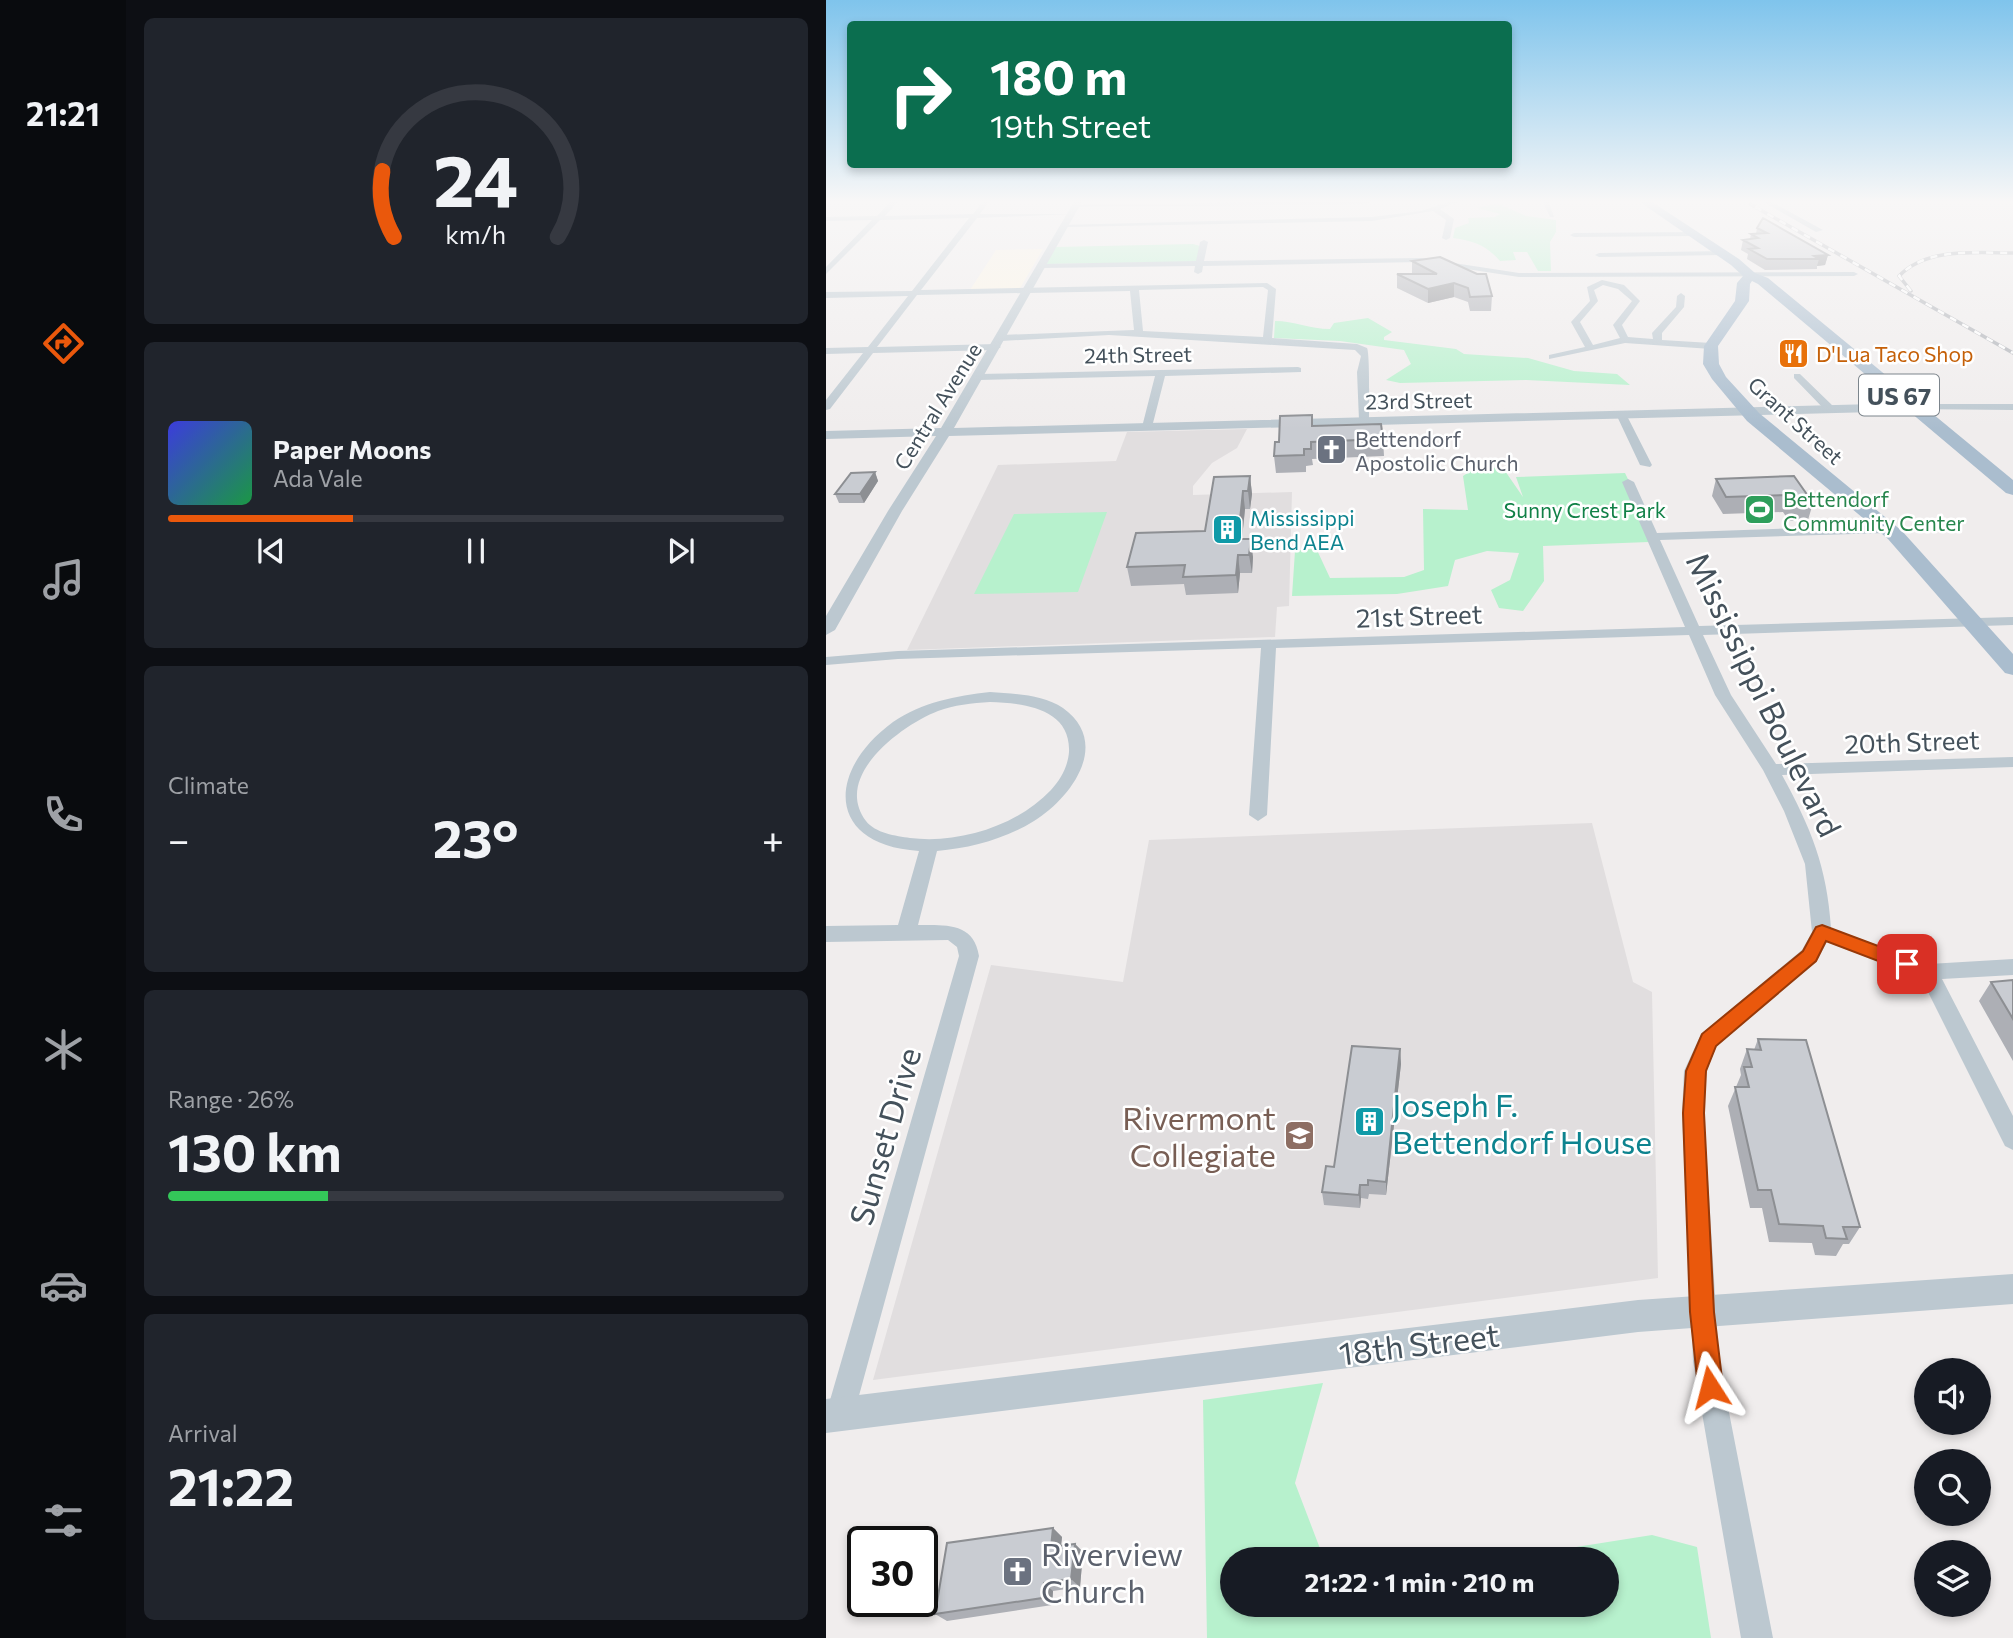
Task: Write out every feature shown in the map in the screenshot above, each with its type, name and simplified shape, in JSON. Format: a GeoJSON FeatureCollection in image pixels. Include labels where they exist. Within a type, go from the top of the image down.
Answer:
{"type":"FeatureCollection","features":[{"type":"Feature","properties":{"kind":"main road"},"geometry":{"type":"LineString","coordinates":[[1750,276],[1744,283],[1753,297],[1785,302]]}},
{"type":"Feature","properties":{"kind":"main road","name":"US 67"},"geometry":{"type":"LineString","coordinates":[[1751,276],[1763,281],[2013,489]]}},
{"type":"Feature","properties":{"kind":"main road"},"geometry":{"type":"LineString","coordinates":[[1711,346],[1753,297]]}},
{"type":"Feature","properties":{"kind":"main road","name":"Grant Street"},"geometry":{"type":"LineString","coordinates":[[1711,346],[1710,357],[1714,370],[1747,412],[1887,529],[2013,668]]}},
{"type":"Feature","properties":{"kind":"street"},"geometry":{"type":"LineString","coordinates":[[826,407],[929,276]]}},
{"type":"Feature","properties":{"kind":"street","name":"Central Avenue"},"geometry":{"type":"LineString","coordinates":[[826,631],[979,377],[1036,276]]}},
{"type":"Feature","properties":{"kind":"street"},"geometry":{"type":"LineString","coordinates":[[1196,286],[1197,276]]}},
{"type":"Feature","properties":{"kind":"street"},"geometry":{"type":"LineString","coordinates":[[1590,347],[1582,338],[1575,322],[1594,300],[1590,289],[1598,284],[1617,284],[1628,289],[1636,301],[1617,325],[1625,341]]}},
{"type":"Feature","properties":{"kind":"street"},"geometry":{"type":"LineString","coordinates":[[826,295],[1270,286],[1272,289],[1266,340]]}},
{"type":"Feature","properties":{"kind":"street"},"geometry":{"type":"LineString","coordinates":[[1134,288],[1139,334]]}},
{"type":"Feature","properties":{"kind":"street"},"geometry":{"type":"LineString","coordinates":[[1658,341],[1657,333],[1675,313],[1681,296]]}},
{"type":"Feature","properties":{"kind":"street"},"geometry":{"type":"LineString","coordinates":[[826,351],[998,343],[1073,332],[1350,346],[1364,350],[1366,356],[1362,372],[1364,420]]}},
{"type":"Feature","properties":{"kind":"street"},"geometry":{"type":"LineString","coordinates":[[1552,357],[1625,341],[1711,346]]}},
{"type":"Feature","properties":{"kind":"street","name":"24th Street"},"geometry":{"type":"LineString","coordinates":[[979,377],[1298,370]]}},
{"type":"Feature","properties":{"kind":"street"},"geometry":{"type":"LineString","coordinates":[[1147,426],[1161,373]]}},
{"type":"Feature","properties":{"kind":"street"},"geometry":{"type":"LineString","coordinates":[[1797,376],[1830,410]]}},
{"type":"Feature","properties":{"kind":"street","name":"23rd Street"},"geometry":{"type":"LineString","coordinates":[[826,435],[1913,407],[2013,407]]}},
{"type":"Feature","properties":{"kind":"street"},"geometry":{"type":"LineString","coordinates":[[1621,414],[1646,465]]}},
{"type":"Feature","properties":{"kind":"street","name":"Mississippi Boulevard"},"geometry":{"type":"LineString","coordinates":[[1628,482],[1723,695],[1771,770],[1793,811],[1814,864],[1822,932]]}},
{"type":"Feature","properties":{"kind":"street"},"geometry":{"type":"LineString","coordinates":[[1652,537],[1887,529]]}},
{"type":"Feature","properties":{"kind":"street","name":"21st Street"},"geometry":{"type":"LineString","coordinates":[[826,661],[898,655],[2013,621]]}},
{"type":"Feature","properties":{"kind":"street"},"geometry":{"type":"LineString","coordinates":[[1258,815],[1269,643]]}},
{"type":"Feature","properties":{"kind":"street"},"geometry":{"type":"LineString","coordinates":[[990,697],[1019,698],[1044,705],[1063,716],[1076,732],[1079,751],[1073,772],[1057,793],[1033,813],[1002,830],[966,841],[930,845],[902,844],[878,837],[860,827],[848,813],[844,797],[846,780],[854,762],[868,746],[909,718],[959,701],[990,697]]}},
{"type":"Feature","properties":{"kind":"street","name":"20th Street"},"geometry":{"type":"LineString","coordinates":[[1771,770],[2013,762]]}},
{"type":"Feature","properties":{"kind":"street"},"geometry":{"type":"LineString","coordinates":[[826,934],[906,932],[930,845]]}},
{"type":"Feature","properties":{"kind":"street","name":"Sunset Drive"},"geometry":{"type":"LineString","coordinates":[[833,1415],[969,956],[968,946],[962,937],[951,932],[906,932]]}},
{"type":"Feature","properties":{"kind":"street"},"geometry":{"type":"LineString","coordinates":[[1757,1638],[1706,1361],[1693,1113],[1696,1071],[1709,1040],[1809,956],[1822,932],[1928,972],[2013,967]]}},
{"type":"Feature","properties":{"kind":"street"},"geometry":{"type":"LineString","coordinates":[[1928,972],[2013,1139]]}},
{"type":"Feature","properties":{"kind":"street","name":"18th Street"},"geometry":{"type":"LineString","coordinates":[[833,1415],[1638,1316],[2013,1289]]}},
{"type":"Feature","properties":{"kind":"shaded area"},"geometry":{"type":"Polygon","coordinates":[[[979,276],[1027,276],[1019,290],[970,290],[979,276]]]}},
{"type":"Feature","properties":{"kind":"shaded area"},"geometry":{"type":"Polygon","coordinates":[[[1247,429],[1237,448],[1212,463],[1193,486],[1193,495],[1292,492],[1289,606],[1277,607],[1275,637],[907,650],[998,465],[1116,461],[1127,432],[1247,429]]]}},
{"type":"Feature","properties":{"kind":"shaded area","name":"Rivermont Collegiate"},"geometry":{"type":"Polygon","coordinates":[[[1592,823],[1633,982],[1652,992],[1658,1278],[873,1380],[991,965],[1123,982],[1149,840],[1592,823]]]}},
{"type":"Feature","properties":{"kind":"green space"},"geometry":{"type":"Polygon","coordinates":[[[1368,318],[1392,332],[1384,337],[1384,340],[1456,349],[1464,354],[1528,358],[1574,371],[1617,374],[1630,385],[1526,380],[1400,383],[1386,380],[1411,364],[1404,350],[1340,341],[1274,338],[1275,321],[1330,329],[1334,323],[1368,318]]]}},
{"type":"Feature","properties":{"kind":"green space","name":"Sunny Crest Park"},"geometry":{"type":"Polygon","coordinates":[[[1477,467],[1503,468],[1523,497],[1516,477],[1625,473],[1654,533],[1649,542],[1543,546],[1544,581],[1523,611],[1499,608],[1491,590],[1510,580],[1519,553],[1487,551],[1455,560],[1448,586],[1397,594],[1292,596],[1295,551],[1316,548],[1330,578],[1404,577],[1424,570],[1423,509],[1468,510],[1463,476],[1477,467]]]}},
{"type":"Feature","properties":{"kind":"green space"},"geometry":{"type":"Polygon","coordinates":[[[1107,512],[1078,592],[974,594],[1014,514],[1107,512]]]}},
{"type":"Feature","properties":{"kind":"green space"},"geometry":{"type":"Polygon","coordinates":[[[1323,1383],[1295,1483],[1319,1547],[1220,1547],[1220,1617],[1619,1617],[1619,1547],[1576,1547],[1652,1535],[1697,1547],[1711,1638],[1207,1638],[1203,1400],[1323,1383]]]}},
{"type":"Feature","properties":{"kind":"building"},"geometry":{"type":"Polygon","coordinates":[[[1402,276],[1487,276],[1492,296],[1470,297],[1468,288],[1454,283],[1428,289],[1402,276]]]}},
{"type":"Feature","properties":{"kind":"building"},"geometry":{"type":"Polygon","coordinates":[[[1312,415],[1312,426],[1381,424],[1383,439],[1311,442],[1311,449],[1304,449],[1304,455],[1274,456],[1275,442],[1279,442],[1280,416],[1312,415]]]}},
{"type":"Feature","properties":{"kind":"building"},"geometry":{"type":"Polygon","coordinates":[[[875,472],[860,494],[835,494],[851,473],[875,472]]]}},
{"type":"Feature","properties":{"kind":"building","name":"Mississippi Bend AEA"},"geometry":{"type":"Polygon","coordinates":[[[1250,476],[1248,491],[1243,491],[1238,539],[1251,539],[1249,555],[1238,555],[1236,575],[1183,577],[1185,565],[1127,567],[1136,533],[1205,531],[1214,477],[1250,476]]]}},
{"type":"Feature","properties":{"kind":"building"},"geometry":{"type":"Polygon","coordinates":[[[1794,476],[1813,503],[1794,503],[1788,495],[1726,497],[1716,479],[1794,476]]]}},
{"type":"Feature","properties":{"kind":"building"},"geometry":{"type":"Polygon","coordinates":[[[2013,980],[2013,1019],[1991,982],[2013,980]]]}},
{"type":"Feature","properties":{"kind":"building"},"geometry":{"type":"Polygon","coordinates":[[[1758,1039],[1806,1040],[1860,1227],[1843,1227],[1847,1239],[1826,1238],[1823,1226],[1779,1224],[1771,1190],[1758,1190],[1735,1087],[1749,1087],[1744,1067],[1752,1067],[1747,1049],[1761,1050],[1758,1039]]]}},
{"type":"Feature","properties":{"kind":"building","name":"Joseph F. Bettendorf House"},"geometry":{"type":"Polygon","coordinates":[[[1352,1046],[1400,1049],[1386,1182],[1368,1180],[1368,1185],[1360,1185],[1359,1195],[1322,1192],[1326,1166],[1334,1167],[1352,1046]]]}},
{"type":"Feature","properties":{"kind":"building","name":"Riverview Church"},"geometry":{"type":"Polygon","coordinates":[[[1053,1528],[1051,1547],[1075,1544],[1071,1579],[1044,1583],[1042,1598],[938,1614],[938,1596],[947,1543],[1053,1528]]]}},
{"type":"Feature","properties":{"kind":"railway"},"geometry":{"type":"LineString","coordinates":[[1878,276],[2013,353]]}},
{"type":"Feature","properties":{"kind":"railway"},"geometry":{"type":"LineString","coordinates":[[1899,276],[1911,291]]}},
{"type":"Feature","properties":{"kind":"place","name":"D'Lua Taco Shop"},"geometry":{"type":"Point","coordinates":[1793,353]}},
{"type":"Feature","properties":{"kind":"place","name":"Bettendorf Apostolic Church"},"geometry":{"type":"Point","coordinates":[1332,450]}},
{"type":"Feature","properties":{"kind":"place","name":"Bettendorf Community Center"},"geometry":{"type":"Point","coordinates":[1760,510]}},
{"type":"Feature","properties":{"kind":"place","name":"Mississippi Bend AEA"},"geometry":{"type":"Point","coordinates":[1227,529]}},
{"type":"Feature","properties":{"kind":"place","name":"Joseph F. Bettendorf House"},"geometry":{"type":"Point","coordinates":[1369,1122]}},
{"type":"Feature","properties":{"kind":"place","name":"Rivermont Collegiate"},"geometry":{"type":"Point","coordinates":[1299,1135]}},
{"type":"Feature","properties":{"kind":"place","name":"Riverview Church"},"geometry":{"type":"Point","coordinates":[1018,1571]}},
{"type":"Feature","properties":{"kind":"route"},"geometry":{"type":"LineString","coordinates":[[1710,1387],[1702,1312],[1693,1113],[1696,1071],[1709,1040],[1809,956],[1822,932],[1907,964]]}}]}
